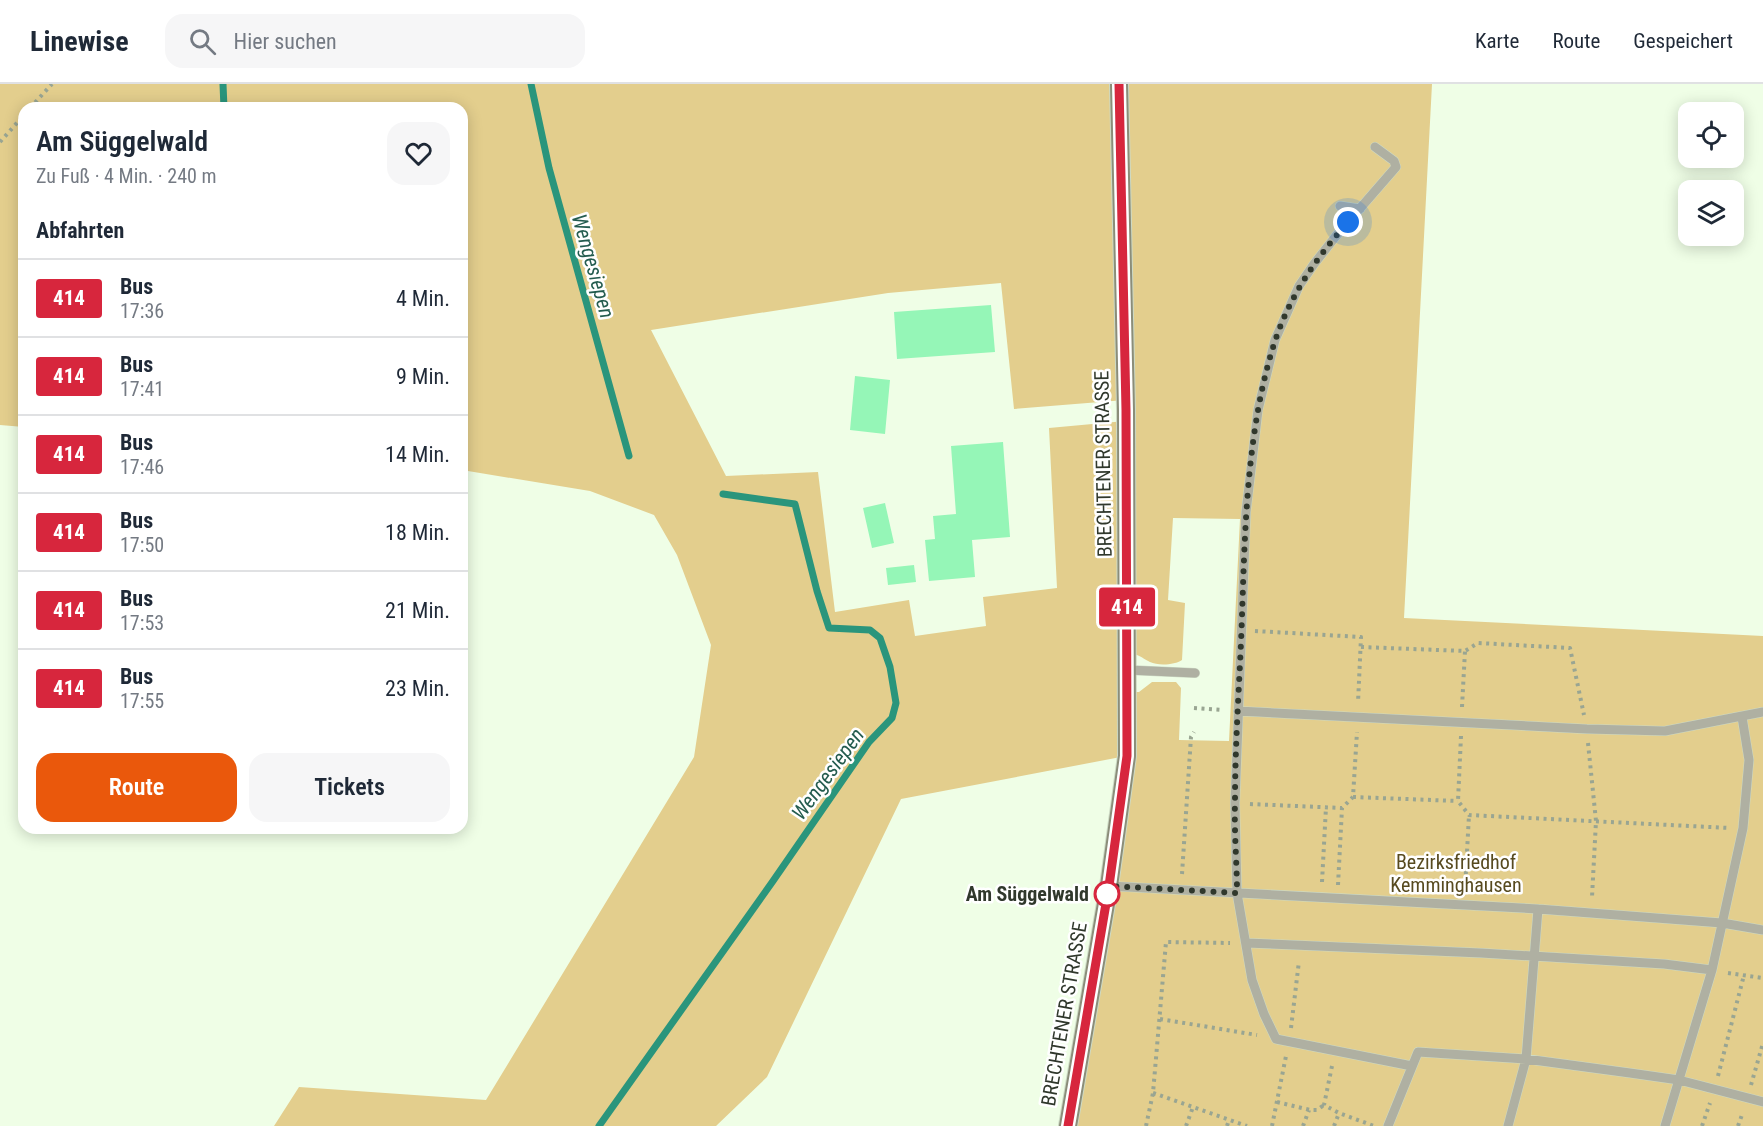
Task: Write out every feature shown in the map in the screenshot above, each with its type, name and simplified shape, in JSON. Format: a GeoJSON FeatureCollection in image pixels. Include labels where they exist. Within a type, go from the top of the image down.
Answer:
{"type":"FeatureCollection","features":[{"type":"Feature","properties":{"kind":"street","name":"BRECHTENER STRASSE"},"geometry":{"type":"LineString","coordinates":[[1068,1126],[1109,886],[1127,756],[1126,410],[1119,84]]}},
{"type":"Feature","properties":{"kind":"lane"},"geometry":{"type":"LineString","coordinates":[[1375,147],[1396,164],[1314,264],[1299,286],[1275,340],[1258,410],[1246,512],[1235,803],[1237,893],[1252,981],[1276,1039],[1412,1066]]}},
{"type":"Feature","properties":{"kind":"lane"},"geometry":{"type":"LineString","coordinates":[[1340,206],[1360,209]]}},
{"type":"Feature","properties":{"kind":"lane"},"geometry":{"type":"LineString","coordinates":[[1128,670],[1195,673]]}},
{"type":"Feature","properties":{"kind":"lane"},"geometry":{"type":"LineString","coordinates":[[1238,711],[1665,731],[1763,712]]}},
{"type":"Feature","properties":{"kind":"lane"},"geometry":{"type":"LineString","coordinates":[[1665,1126],[1712,970],[1743,828],[1749,760],[1742,717]]}},
{"type":"Feature","properties":{"kind":"lane"},"geometry":{"type":"LineString","coordinates":[[1109,886],[1538,909],[1722,923],[1763,930]]}},
{"type":"Feature","properties":{"kind":"lane"},"geometry":{"type":"LineString","coordinates":[[1508,1126],[1526,1059],[1538,909]]}},
{"type":"Feature","properties":{"kind":"lane"},"geometry":{"type":"LineString","coordinates":[[1246,943],[1535,956],[1664,964],[1712,970]]}},
{"type":"Feature","properties":{"kind":"lane"},"geometry":{"type":"LineString","coordinates":[[1388,1126],[1418,1052],[1526,1059],[1679,1080],[1763,1102]]}},
{"type":"Feature","properties":{"kind":"path"},"geometry":{"type":"LineString","coordinates":[[36,102],[52,84]]}},
{"type":"Feature","properties":{"kind":"path"},"geometry":{"type":"LineString","coordinates":[[0,142],[18,122]]}},
{"type":"Feature","properties":{"kind":"path"},"geometry":{"type":"LineString","coordinates":[[1242,630],[1361,637]]}},
{"type":"Feature","properties":{"kind":"path"},"geometry":{"type":"LineString","coordinates":[[1360,646],[1465,651],[1478,643],[1570,648],[1587,729],[1596,820],[1591,913]]}},
{"type":"Feature","properties":{"kind":"path"},"geometry":{"type":"LineString","coordinates":[[1194,708],[1238,711]]}},
{"type":"Feature","properties":{"kind":"path"},"geometry":{"type":"LineString","coordinates":[[1181,890],[1191,737],[1194,732]]}},
{"type":"Feature","properties":{"kind":"path"},"geometry":{"type":"LineString","coordinates":[[1337,899],[1342,808],[1353,797],[1458,801],[1469,815],[1464,905]]}},
{"type":"Feature","properties":{"kind":"path"},"geometry":{"type":"LineString","coordinates":[[1235,803],[1342,808]]}},
{"type":"Feature","properties":{"kind":"path"},"geometry":{"type":"LineString","coordinates":[[1322,898],[1326,807]]}},
{"type":"Feature","properties":{"kind":"path"},"geometry":{"type":"LineString","coordinates":[[1469,815],[1743,828]]}},
{"type":"Feature","properties":{"kind":"path"},"geometry":{"type":"LineString","coordinates":[[1146,1126],[1154,1093],[1166,942],[1246,943]]}},
{"type":"Feature","properties":{"kind":"path"},"geometry":{"type":"LineString","coordinates":[[1292,1017],[1300,945]]}},
{"type":"Feature","properties":{"kind":"path"},"geometry":{"type":"LineString","coordinates":[[1712,970],[1763,978]]}},
{"type":"Feature","properties":{"kind":"path"},"geometry":{"type":"LineString","coordinates":[[1702,1126],[1744,975]]}},
{"type":"Feature","properties":{"kind":"path"},"geometry":{"type":"LineString","coordinates":[[1160,1019],[1276,1039]]}},
{"type":"Feature","properties":{"kind":"path"},"geometry":{"type":"LineString","coordinates":[[1272,1126],[1288,1041]]}},
{"type":"Feature","properties":{"kind":"path"},"geometry":{"type":"LineString","coordinates":[[1747,1098],[1763,1043]]}},
{"type":"Feature","properties":{"kind":"path"},"geometry":{"type":"LineString","coordinates":[[1277,1102],[1309,1110],[1317,1110],[1324,1104],[1335,1051]]}},
{"type":"Feature","properties":{"kind":"path"},"geometry":{"type":"LineString","coordinates":[[1154,1093],[1247,1126]]}},
{"type":"Feature","properties":{"kind":"path"},"geometry":{"type":"LineString","coordinates":[[1324,1104],[1339,1113],[1375,1126]]}},
{"type":"Feature","properties":{"kind":"path"},"geometry":{"type":"LineString","coordinates":[[1186,1126],[1193,1107]]}},
{"type":"Feature","properties":{"kind":"path"},"geometry":{"type":"LineString","coordinates":[[1302,1126],[1309,1110]]}},
{"type":"Feature","properties":{"kind":"path"},"geometry":{"type":"LineString","coordinates":[[1334,1126],[1339,1113]]}},
{"type":"Feature","properties":{"kind":"path"},"geometry":{"type":"LineString","coordinates":[[1227,1126],[1229,1120]]}},
{"type":"Feature","properties":{"kind":"green space","name":"Bezirksfriedhof Kemminghausen"},"geometry":{"type":"Polygon","coordinates":[[[0,84],[1432,84],[1404,618],[1763,636],[1763,1126],[1068,1126],[1126,756],[901,799],[767,1077],[716,1126],[274,1126],[299,1087],[486,1100],[694,757],[711,645],[677,555],[654,515],[590,491],[468,471],[468,102],[18,102],[18,426],[0,425],[0,84]],[[1001,283],[888,293],[651,330],[726,476],[818,472],[835,612],[909,600],[915,636],[986,626],[983,597],[1057,588],[1049,428],[1125,421],[1125,400],[1014,409],[1001,283]],[[1173,518],[1168,600],[1185,603],[1182,660],[1171,664],[1157,664],[1138,655],[1128,654],[1127,692],[1139,692],[1152,682],[1176,682],[1181,688],[1179,740],[1229,741],[1240,519],[1173,518]]]}},
{"type":"Feature","properties":{"kind":"building"},"geometry":{"type":"Polygon","coordinates":[[[991,305],[995,352],[897,359],[894,312],[991,305]]]}},
{"type":"Feature","properties":{"kind":"building"},"geometry":{"type":"Polygon","coordinates":[[[855,376],[890,380],[885,434],[850,430],[855,376]]]}},
{"type":"Feature","properties":{"kind":"building"},"geometry":{"type":"Polygon","coordinates":[[[1003,442],[1010,537],[972,540],[975,577],[929,581],[925,540],[935,539],[933,516],[956,514],[951,446],[1003,442]]]}},
{"type":"Feature","properties":{"kind":"building"},"geometry":{"type":"Polygon","coordinates":[[[885,503],[894,543],[872,548],[863,508],[885,503]]]}},
{"type":"Feature","properties":{"kind":"building"},"geometry":{"type":"Polygon","coordinates":[[[914,565],[916,582],[888,585],[886,568],[914,565]]]}},
{"type":"Feature","properties":{"kind":"waterway"},"geometry":{"type":"LineString","coordinates":[[223,84],[224,102]]}},
{"type":"Feature","properties":{"kind":"waterway","name":"Wengesiepen"},"geometry":{"type":"LineString","coordinates":[[531,84],[549,168],[629,456]]}},
{"type":"Feature","properties":{"kind":"waterway","name":"Wengesiepen"},"geometry":{"type":"LineString","coordinates":[[599,1126],[869,742],[892,718],[896,703],[890,667],[880,638],[870,630],[829,628],[795,504],[723,494]]}},
{"type":"Feature","properties":{"kind":"bus line","name":"414"},"geometry":{"type":"LineString","coordinates":[[1068,1126],[1109,886],[1128,739],[1126,410],[1119,84]]}},
{"type":"Feature","properties":{"kind":"place","name":"Am Süggelwald"},"geometry":{"type":"Point","coordinates":[1107,894]}},
{"type":"Feature","properties":{"kind":"route"},"geometry":{"type":"LineString","coordinates":[[1107,894],[1107,897],[1109,886],[1237,893],[1235,803],[1246,512],[1258,410],[1275,340],[1299,286],[1348,222]]}}]}
